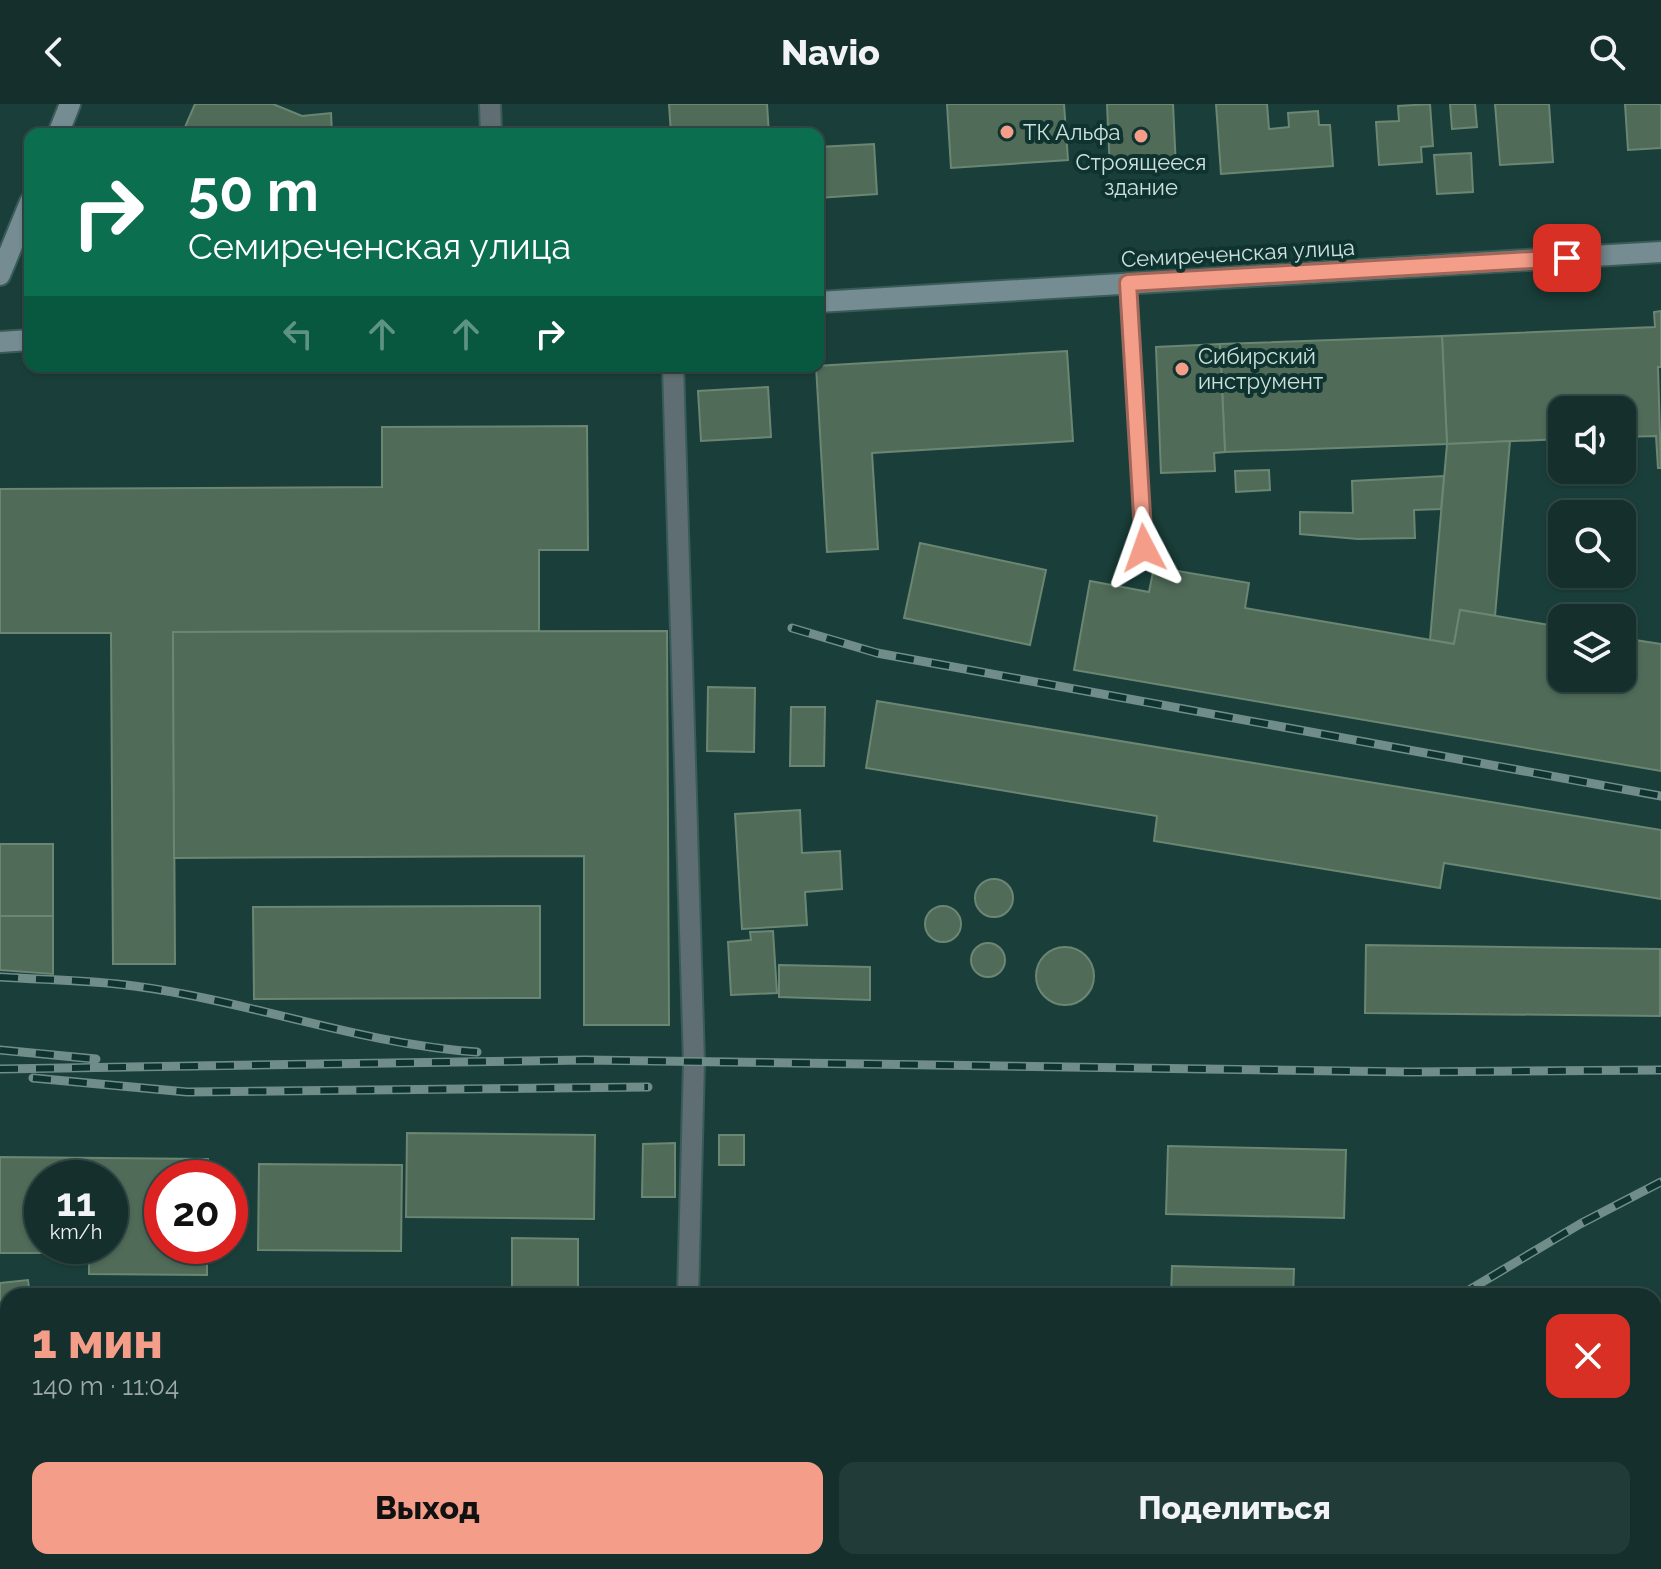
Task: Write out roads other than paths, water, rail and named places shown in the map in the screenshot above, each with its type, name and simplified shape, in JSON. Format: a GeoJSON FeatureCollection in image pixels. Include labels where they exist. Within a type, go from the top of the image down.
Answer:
{"type":"FeatureCollection","features":[{"type":"Feature","properties":{"kind":"main road"},"geometry":{"type":"LineString","coordinates":[[60,128],[70,104]]}},
{"type":"Feature","properties":{"kind":"main road"},"geometry":{"type":"LineString","coordinates":[[0,275],[24,217]]}},
{"type":"Feature","properties":{"kind":"main road","name":"Семиреченская улица"},"geometry":{"type":"LineString","coordinates":[[824,302],[1661,252]]}},
{"type":"Feature","properties":{"kind":"main road"},"geometry":{"type":"LineString","coordinates":[[0,342],[24,340]]}},
{"type":"Feature","properties":{"kind":"street"},"geometry":{"type":"LineString","coordinates":[[490,104],[491,128]]}},
{"type":"Feature","properties":{"kind":"street"},"geometry":{"type":"LineString","coordinates":[[673,372],[694,1062],[688,1288]]}},
{"type":"Feature","properties":{"kind":"lane"},"geometry":{"type":"LineString","coordinates":[[1128,283],[1144,548]]}},
{"type":"Feature","properties":{"kind":"railway"},"geometry":{"type":"LineString","coordinates":[[792,628],[877,653],[1661,796]]}},
{"type":"Feature","properties":{"kind":"railway"},"geometry":{"type":"LineString","coordinates":[[0,977],[134,986],[220,1002],[348,1032],[477,1052]]}},
{"type":"Feature","properties":{"kind":"railway"},"geometry":{"type":"LineString","coordinates":[[0,1050],[96,1059]]}},
{"type":"Feature","properties":{"kind":"railway"},"geometry":{"type":"LineString","coordinates":[[0,1069],[585,1060],[1412,1072],[1661,1070]]}},
{"type":"Feature","properties":{"kind":"railway"},"geometry":{"type":"LineString","coordinates":[[33,1078],[187,1092],[648,1087]]}},
{"type":"Feature","properties":{"kind":"railway"},"geometry":{"type":"LineString","coordinates":[[1472,1288],[1580,1224],[1661,1182]]}},
{"type":"Feature","properties":{"kind":"place","name":"ТК Альфа"},"geometry":{"type":"Point","coordinates":[1007,132]}},
{"type":"Feature","properties":{"kind":"place","name":"Строящееся здание"},"geometry":{"type":"Point","coordinates":[1141,136]}},
{"type":"Feature","properties":{"kind":"place","name":"Сибирский инструмент"},"geometry":{"type":"Point","coordinates":[1182,369]}}]}
